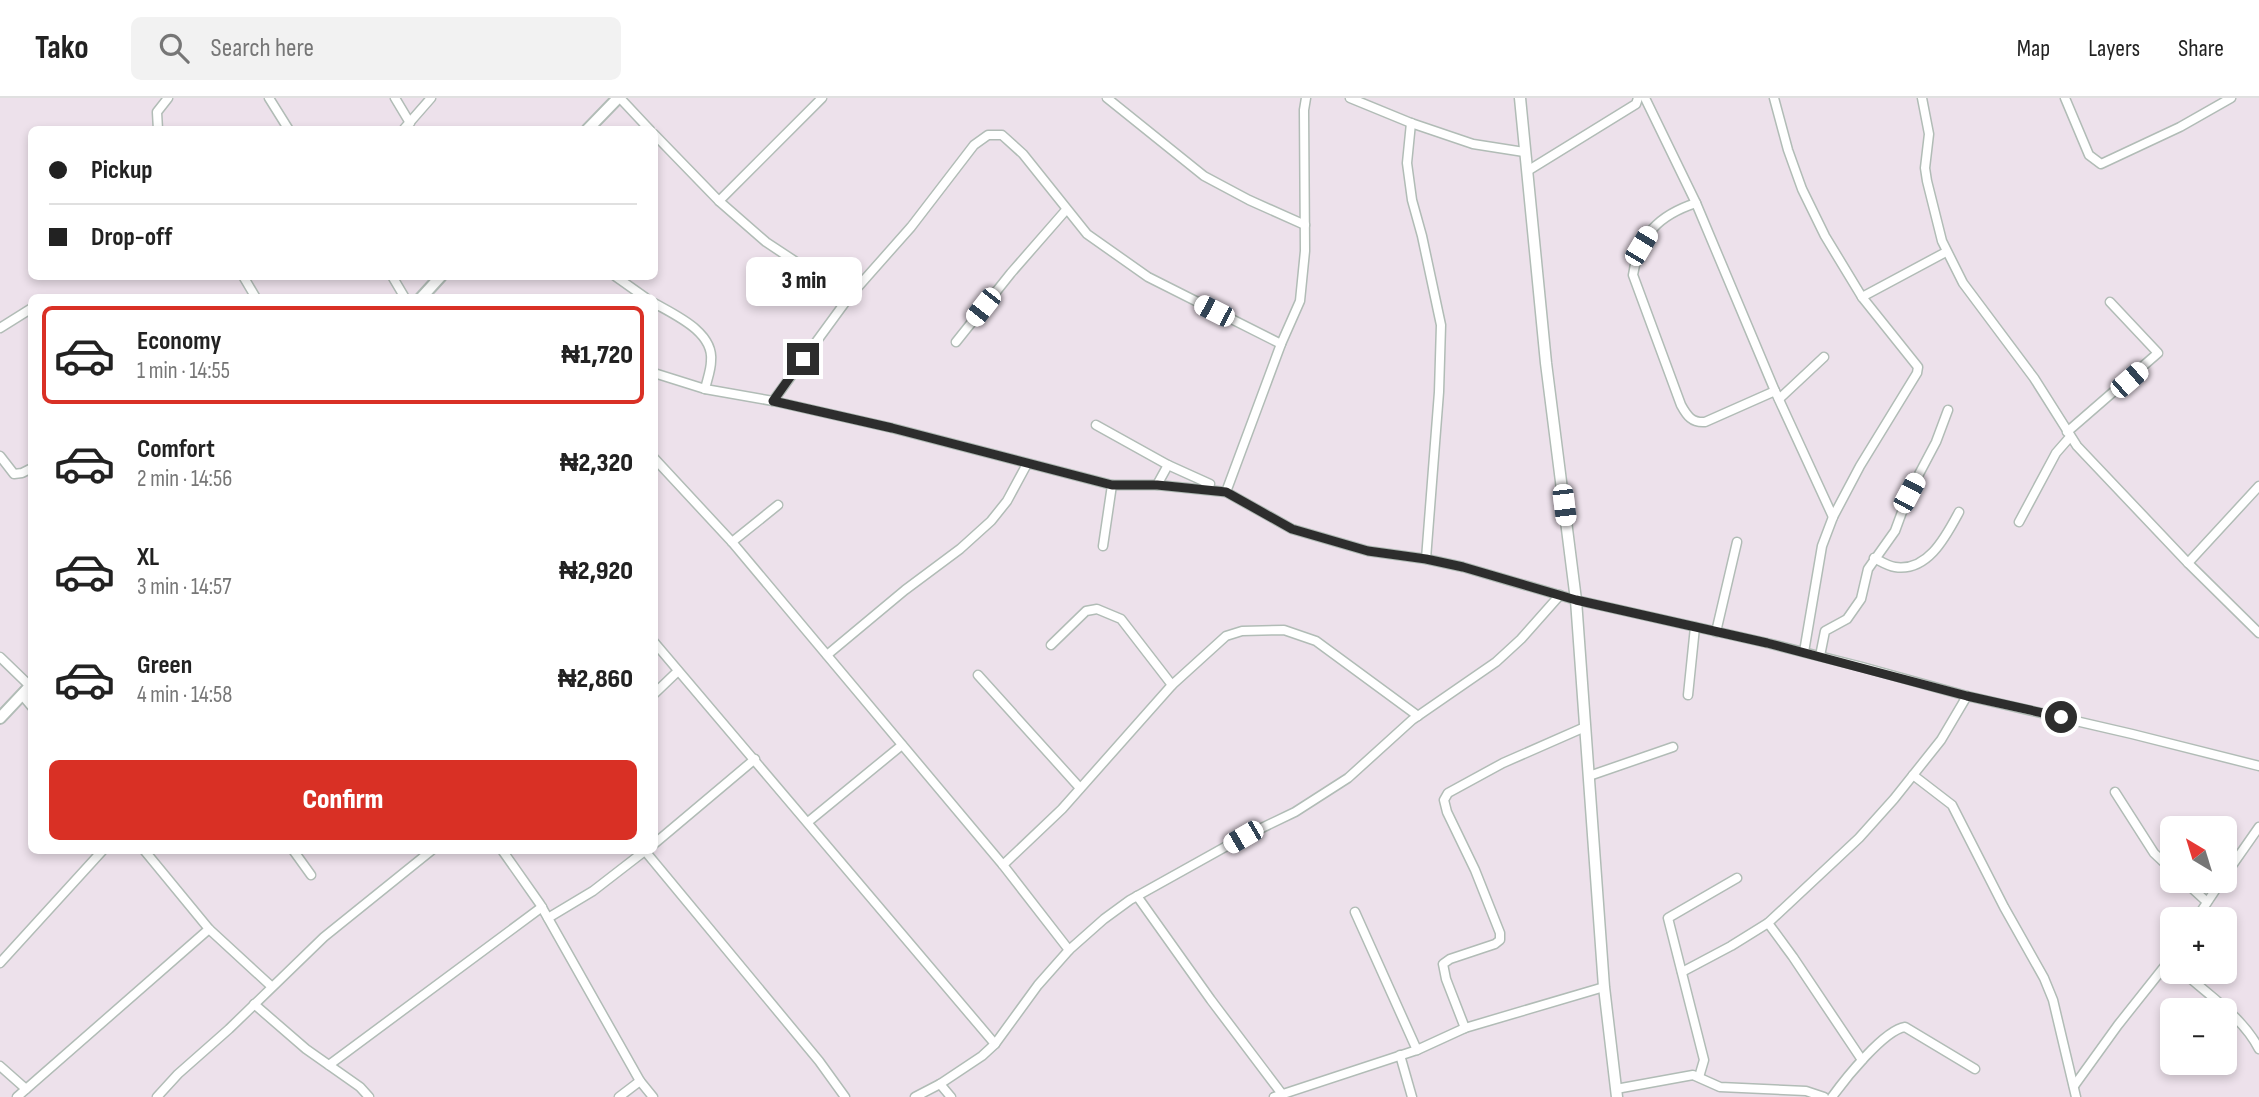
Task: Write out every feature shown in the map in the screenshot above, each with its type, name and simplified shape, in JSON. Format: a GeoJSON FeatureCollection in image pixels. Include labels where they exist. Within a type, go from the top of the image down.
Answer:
{"type":"FeatureCollection","features":[{"type":"Feature","properties":{"kind":"main road"},"geometry":{"type":"LineString","coordinates":[[591,126],[619,98]]}},
{"type":"Feature","properties":{"kind":"main road"},"geometry":{"type":"LineString","coordinates":[[425,294],[437,280]]}},
{"type":"Feature","properties":{"kind":"main road"},"geometry":{"type":"LineString","coordinates":[[0,718],[28,688]]}},
{"type":"Feature","properties":{"kind":"street"},"geometry":{"type":"LineString","coordinates":[[158,126],[157,112],[168,98]]}},
{"type":"Feature","properties":{"kind":"street"},"geometry":{"type":"LineString","coordinates":[[268,98],[286,126]]}},
{"type":"Feature","properties":{"kind":"street"},"geometry":{"type":"LineString","coordinates":[[396,98],[406,126],[431,98]]}},
{"type":"Feature","properties":{"kind":"street"},"geometry":{"type":"LineString","coordinates":[[619,98],[646,126]]}},
{"type":"Feature","properties":{"kind":"street"},"geometry":{"type":"LineString","coordinates":[[719,201],[822,98]]}},
{"type":"Feature","properties":{"kind":"street"},"geometry":{"type":"LineString","coordinates":[[1107,98],[1204,176],[1249,200],[1306,225]]}},
{"type":"Feature","properties":{"kind":"street"},"geometry":{"type":"LineString","coordinates":[[1226,492],[1281,344],[1300,301],[1306,225],[1306,98]]}},
{"type":"Feature","properties":{"kind":"street"},"geometry":{"type":"LineString","coordinates":[[1350,98],[1410,123],[1473,144],[1524,152]]}},
{"type":"Feature","properties":{"kind":"street"},"geometry":{"type":"LineString","coordinates":[[1520,98],[1546,363],[1576,600],[1604,987],[1616,1093],[1693,1075],[1720,1087],[1806,1091],[1824,1097]]}},
{"type":"Feature","properties":{"kind":"street"},"geometry":{"type":"LineString","coordinates":[[1529,170],[1636,104],[1638,98]]}},
{"type":"Feature","properties":{"kind":"street"},"geometry":{"type":"LineString","coordinates":[[1645,98],[1696,203],[1777,395],[1833,516]]}},
{"type":"Feature","properties":{"kind":"street"},"geometry":{"type":"LineString","coordinates":[[1774,98],[1802,189],[1825,236],[1862,297],[1918,367],[1917,373],[1833,516],[1822,546],[1804,652]]}},
{"type":"Feature","properties":{"kind":"street"},"geometry":{"type":"LineString","coordinates":[[1922,98],[1929,134],[1925,168],[1927,181],[1946,252],[1963,283],[2034,377],[2069,435],[2105,477],[2259,633]]}},
{"type":"Feature","properties":{"kind":"street"},"geometry":{"type":"LineString","coordinates":[[2065,98],[2089,155],[2101,164],[2180,127],[2231,98]]}},
{"type":"Feature","properties":{"kind":"street"},"geometry":{"type":"LineString","coordinates":[[1410,123],[1407,163],[1412,200],[1441,325],[1439,392],[1426,559]]}},
{"type":"Feature","properties":{"kind":"street"},"geometry":{"type":"LineString","coordinates":[[773,401],[849,298],[911,227],[974,145],[988,135],[1002,135],[1023,154],[1087,234],[1148,277],[1281,344]]}},
{"type":"Feature","properties":{"kind":"street"},"geometry":{"type":"LineString","coordinates":[[658,138],[719,201],[765,242],[849,298]]}},
{"type":"Feature","properties":{"kind":"street"},"geometry":{"type":"LineString","coordinates":[[1696,203],[1676,210],[1653,227],[1636,259],[1633,275],[1687,416],[1696,423],[1705,422],[1777,395],[1824,357]]}},
{"type":"Feature","properties":{"kind":"street"},"geometry":{"type":"LineString","coordinates":[[956,342],[1066,210]]}},
{"type":"Feature","properties":{"kind":"street"},"geometry":{"type":"LineString","coordinates":[[1862,297],[1946,252]]}},
{"type":"Feature","properties":{"kind":"street"},"geometry":{"type":"LineString","coordinates":[[621,280],[640,294]]}},
{"type":"Feature","properties":{"kind":"street"},"geometry":{"type":"LineString","coordinates":[[2019,522],[2056,453],[2069,435],[2158,353],[2110,302]]}},
{"type":"Feature","properties":{"kind":"street"},"geometry":{"type":"LineString","coordinates":[[658,305],[689,323],[703,336],[712,358],[705,389]]}},
{"type":"Feature","properties":{"kind":"street"},"geometry":{"type":"LineString","coordinates":[[0,328],[28,310]]}},
{"type":"Feature","properties":{"kind":"street"},"geometry":{"type":"LineString","coordinates":[[658,374],[705,389],[773,401],[892,428],[1112,485],[1157,485],[1226,492],[1292,529],[1368,551],[1463,567],[1576,600],[1804,652],[1967,696],[2259,766]]}},
{"type":"Feature","properties":{"kind":"street"},"geometry":{"type":"LineString","coordinates":[[1819,656],[1825,631],[1847,619],[1861,598],[1868,569],[1895,531],[1909,493],[1936,442],[1948,410]]}},
{"type":"Feature","properties":{"kind":"street"},"geometry":{"type":"LineString","coordinates":[[1096,425],[1168,466],[1210,484]]}},
{"type":"Feature","properties":{"kind":"street"},"geometry":{"type":"LineString","coordinates":[[0,456],[13,474],[28,470]]}},
{"type":"Feature","properties":{"kind":"street"},"geometry":{"type":"LineString","coordinates":[[658,461],[732,542],[1003,865],[1069,950]]}},
{"type":"Feature","properties":{"kind":"street"},"geometry":{"type":"LineString","coordinates":[[827,655],[991,521],[1007,502],[1027,464]]}},
{"type":"Feature","properties":{"kind":"street"},"geometry":{"type":"LineString","coordinates":[[1157,485],[1168,466]]}},
{"type":"Feature","properties":{"kind":"street"},"geometry":{"type":"LineString","coordinates":[[1103,547],[1112,485]]}},
{"type":"Feature","properties":{"kind":"street"},"geometry":{"type":"LineString","coordinates":[[2189,563],[2259,486]]}},
{"type":"Feature","properties":{"kind":"street"},"geometry":{"type":"LineString","coordinates":[[732,542],[778,505]]}},
{"type":"Feature","properties":{"kind":"street"},"geometry":{"type":"LineString","coordinates":[[1874,558],[1895,567],[1920,564],[1940,544],[1959,512]]}},
{"type":"Feature","properties":{"kind":"street"},"geometry":{"type":"LineString","coordinates":[[1716,632],[1737,542]]}},
{"type":"Feature","properties":{"kind":"street"},"geometry":{"type":"LineString","coordinates":[[915,1097],[940,1084],[995,1044],[1038,985],[1069,950],[1104,919],[1137,896],[1243,837],[1295,812],[1348,778],[1418,716],[1496,662],[1521,639],[1560,595]]}},
{"type":"Feature","properties":{"kind":"street"},"geometry":{"type":"LineString","coordinates":[[1051,645],[1086,611],[1097,609],[1121,619],[1172,685]]}},
{"type":"Feature","properties":{"kind":"street"},"geometry":{"type":"LineString","coordinates":[[1688,695],[1695,627]]}},
{"type":"Feature","properties":{"kind":"street"},"geometry":{"type":"LineString","coordinates":[[1003,865],[1062,809],[1172,685],[1226,636],[1242,631],[1284,630],[1316,641],[1418,716]]}},
{"type":"Feature","properties":{"kind":"street"},"geometry":{"type":"LineString","coordinates":[[658,647],[995,1044]]}},
{"type":"Feature","properties":{"kind":"street"},"geometry":{"type":"LineString","coordinates":[[0,657],[28,688]]}},
{"type":"Feature","properties":{"kind":"street"},"geometry":{"type":"LineString","coordinates":[[658,690],[678,671]]}},
{"type":"Feature","properties":{"kind":"street"},"geometry":{"type":"LineString","coordinates":[[978,674],[1080,788]]}},
{"type":"Feature","properties":{"kind":"street"},"geometry":{"type":"LineString","coordinates":[[1682,972],[1768,923],[1859,838],[1941,740],[1967,696]]}},
{"type":"Feature","properties":{"kind":"street"},"geometry":{"type":"LineString","coordinates":[[1465,1028],[1443,964],[1495,944],[1500,940],[1500,933],[1444,800],[1448,793],[1503,763],[1585,727]]}},
{"type":"Feature","properties":{"kind":"street"},"geometry":{"type":"LineString","coordinates":[[808,822],[902,745]]}},
{"type":"Feature","properties":{"kind":"street"},"geometry":{"type":"LineString","coordinates":[[1589,776],[1673,747]]}},
{"type":"Feature","properties":{"kind":"street"},"geometry":{"type":"LineString","coordinates":[[658,841],[755,759]]}},
{"type":"Feature","properties":{"kind":"street"},"geometry":{"type":"LineString","coordinates":[[1913,775],[1941,796],[1960,817],[2004,906],[2044,978],[2053,1000],[2076,1097]]}},
{"type":"Feature","properties":{"kind":"street"},"geometry":{"type":"LineString","coordinates":[[2115,792],[2160,859]]}},
{"type":"Feature","properties":{"kind":"street"},"geometry":{"type":"LineString","coordinates":[[2237,858],[2259,827]]}},
{"type":"Feature","properties":{"kind":"street"},"geometry":{"type":"LineString","coordinates":[[0,963],[99,854]]}},
{"type":"Feature","properties":{"kind":"street"},"geometry":{"type":"LineString","coordinates":[[147,854],[209,929],[271,986]]}},
{"type":"Feature","properties":{"kind":"street"},"geometry":{"type":"LineString","coordinates":[[296,854],[311,874]]}},
{"type":"Feature","properties":{"kind":"street"},"geometry":{"type":"LineString","coordinates":[[158,1097],[177,1074],[324,937],[427,854]]}},
{"type":"Feature","properties":{"kind":"street"},"geometry":{"type":"LineString","coordinates":[[505,854],[548,918],[640,1081],[653,1097]]}},
{"type":"Feature","properties":{"kind":"street"},"geometry":{"type":"LineString","coordinates":[[548,918],[593,891],[642,854]]}},
{"type":"Feature","properties":{"kind":"street"},"geometry":{"type":"LineString","coordinates":[[648,854],[819,1061],[845,1097]]}},
{"type":"Feature","properties":{"kind":"street"},"geometry":{"type":"LineString","coordinates":[[1699,1077],[1704,1060],[1668,918],[1737,878]]}},
{"type":"Feature","properties":{"kind":"street"},"geometry":{"type":"LineString","coordinates":[[2197,893],[2207,902]]}},
{"type":"Feature","properties":{"kind":"street"},"geometry":{"type":"LineString","coordinates":[[2204,907],[2213,893]]}},
{"type":"Feature","properties":{"kind":"street"},"geometry":{"type":"LineString","coordinates":[[1137,896],[1278,1096],[1417,1050],[1465,1028],[1604,987]]}},
{"type":"Feature","properties":{"kind":"street"},"geometry":{"type":"LineString","coordinates":[[329,1065],[541,907]]}},
{"type":"Feature","properties":{"kind":"street"},"geometry":{"type":"LineString","coordinates":[[1355,912],[1417,1050]]}},
{"type":"Feature","properties":{"kind":"street"},"geometry":{"type":"LineString","coordinates":[[1768,923],[1862,1060]]}},
{"type":"Feature","properties":{"kind":"street"},"geometry":{"type":"LineString","coordinates":[[17,1097],[209,929]]}},
{"type":"Feature","properties":{"kind":"street"},"geometry":{"type":"LineString","coordinates":[[2074,1086],[2160,973]]}},
{"type":"Feature","properties":{"kind":"street"},"geometry":{"type":"LineString","coordinates":[[2197,984],[2247,1030],[2259,1049]]}},
{"type":"Feature","properties":{"kind":"street"},"geometry":{"type":"LineString","coordinates":[[254,1004],[306,1049],[360,1087],[369,1097]]}},
{"type":"Feature","properties":{"kind":"street"},"geometry":{"type":"LineString","coordinates":[[1832,1097],[1862,1060],[1897,1028],[1905,1027],[1975,1069]]}},
{"type":"Feature","properties":{"kind":"street"},"geometry":{"type":"LineString","coordinates":[[1400,1055],[1412,1097]]}},
{"type":"Feature","properties":{"kind":"street"},"geometry":{"type":"LineString","coordinates":[[0,1066],[26,1089]]}},
{"type":"Feature","properties":{"kind":"street"},"geometry":{"type":"LineString","coordinates":[[619,1097],[640,1081]]}},
{"type":"Feature","properties":{"kind":"street"},"geometry":{"type":"LineString","coordinates":[[940,1084],[951,1097]]}},
{"type":"Feature","properties":{"kind":"route"},"geometry":{"type":"LineString","coordinates":[[803,359],[773,401],[892,428],[1112,485],[1157,485],[1226,492],[1292,529],[1368,551],[1463,567],[1576,600],[1767,643],[1967,696],[2061,717]]}}]}
